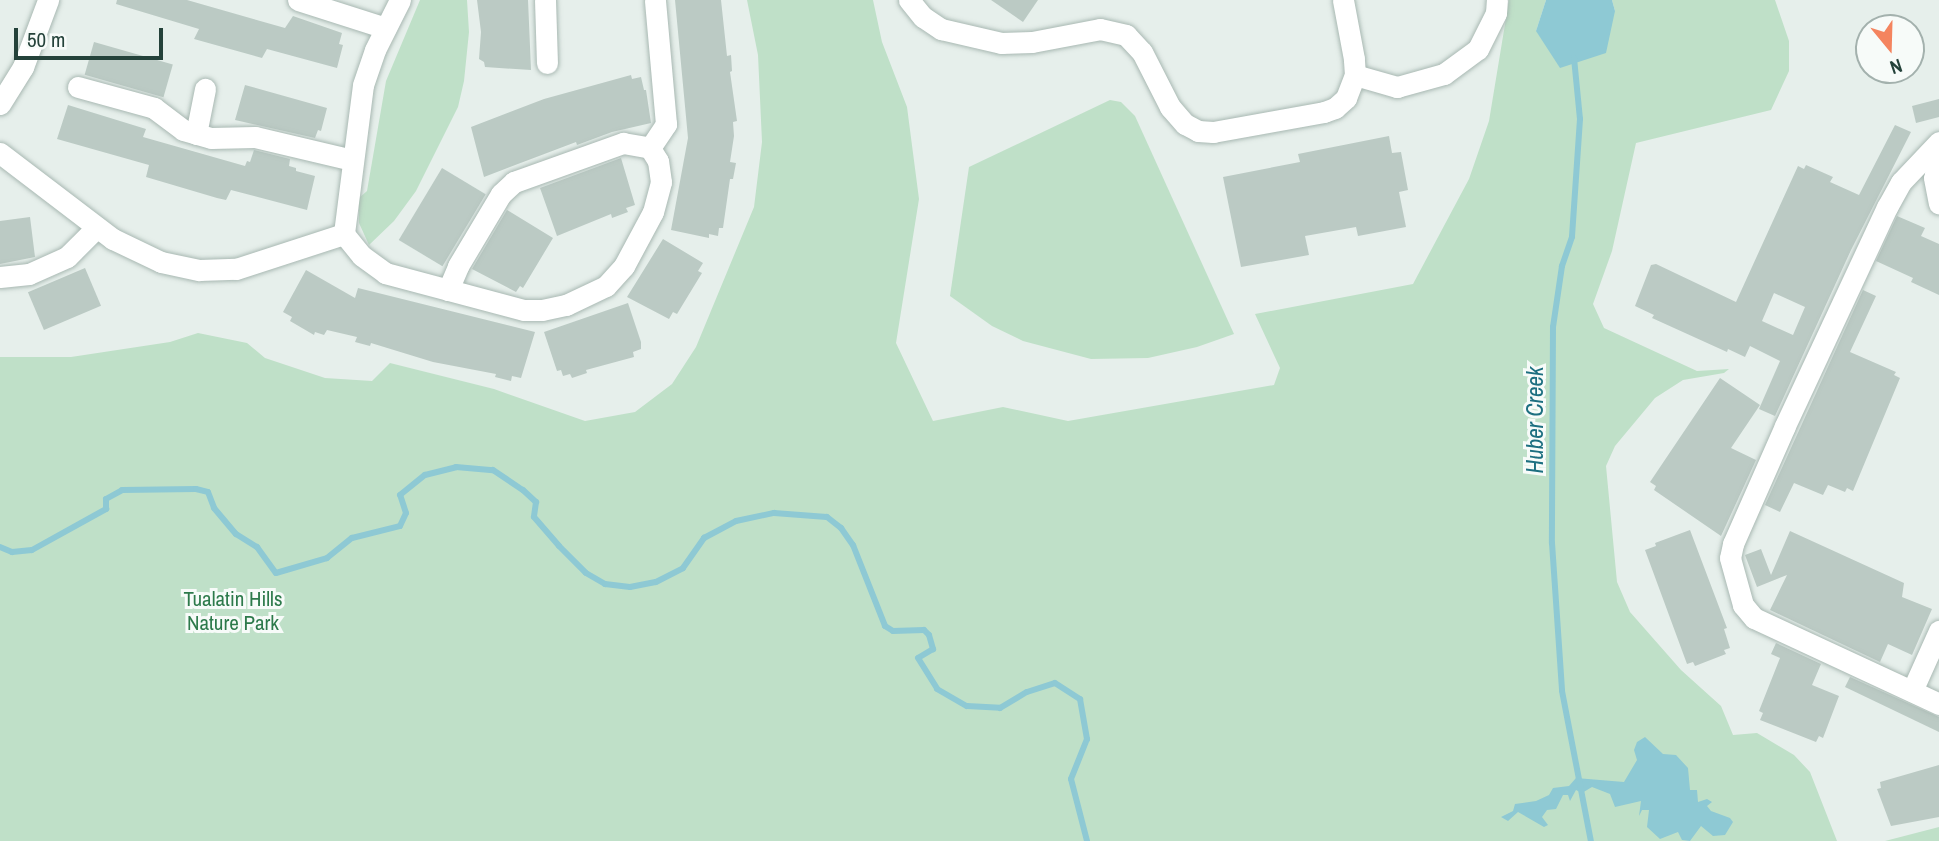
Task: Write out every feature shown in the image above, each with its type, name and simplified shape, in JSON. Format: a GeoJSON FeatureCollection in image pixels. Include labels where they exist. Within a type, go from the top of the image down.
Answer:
{"type":"FeatureCollection","features":[{"type":"Feature","properties":{"kind":"street"},"geometry":{"type":"LineString","coordinates":[[0,104],[23,67],[48,0]]}},
{"type":"Feature","properties":{"kind":"street"},"geometry":{"type":"LineString","coordinates":[[298,0],[386,28]]}},
{"type":"Feature","properties":{"kind":"street"},"geometry":{"type":"LineString","coordinates":[[400,0],[363,85],[344,234],[362,256],[385,273],[448,290],[524,310],[542,310],[566,305],[606,286],[624,266],[653,212],[661,182],[658,161],[650,148],[623,143],[514,182],[501,194],[458,266],[448,290]]}},
{"type":"Feature","properties":{"kind":"street"},"geometry":{"type":"LineString","coordinates":[[545,0],[547,62]]}},
{"type":"Feature","properties":{"kind":"street"},"geometry":{"type":"LineString","coordinates":[[650,148],[666,124],[655,0]]}},
{"type":"Feature","properties":{"kind":"street"},"geometry":{"type":"LineString","coordinates":[[909,0],[923,17],[942,29],[1001,43],[1031,43],[1101,29],[1126,35],[1142,52],[1170,107],[1185,124],[1198,131],[1213,132],[1324,112],[1335,108],[1346,98],[1355,75],[1343,0]]}},
{"type":"Feature","properties":{"kind":"street"},"geometry":{"type":"LineString","coordinates":[[1355,75],[1397,87],[1444,74],[1478,49],[1496,13],[1497,0]]}},
{"type":"Feature","properties":{"kind":"street"},"geometry":{"type":"LineString","coordinates":[[78,87],[154,108],[183,130],[196,134],[219,139],[255,138],[352,160]]}},
{"type":"Feature","properties":{"kind":"street"},"geometry":{"type":"LineString","coordinates":[[196,134],[205,89]]}},
{"type":"Feature","properties":{"kind":"street"},"geometry":{"type":"LineString","coordinates":[[1939,142],[1901,182],[1887,207],[1785,426],[1733,544],[1730,558],[1743,605],[1754,618],[1939,704]]}},
{"type":"Feature","properties":{"kind":"street"},"geometry":{"type":"LineString","coordinates":[[1939,151],[1934,178],[1939,204]]}},
{"type":"Feature","properties":{"kind":"street"},"geometry":{"type":"LineString","coordinates":[[0,153],[127,247],[160,262],[219,271],[254,265],[344,234]]}},
{"type":"Feature","properties":{"kind":"street"},"geometry":{"type":"LineString","coordinates":[[0,277],[29,274],[67,257],[97,226]]}},
{"type":"Feature","properties":{"kind":"street"},"geometry":{"type":"LineString","coordinates":[[1912,691],[1939,631]]}},
{"type":"Feature","properties":{"kind":"green space"},"geometry":{"type":"Polygon","coordinates":[[[420,0],[467,0],[469,32],[464,81],[458,107],[416,191],[394,221],[369,245],[359,223],[359,198],[367,191],[386,81],[420,0]]]}},
{"type":"Feature","properties":{"kind":"green space","name":"Tualatin Hills Nature Park"},"geometry":{"type":"Polygon","coordinates":[[[747,0],[873,0],[882,42],[907,107],[919,199],[896,343],[933,421],[1003,407],[1068,421],[1274,385],[1280,368],[1255,314],[1413,284],[1469,179],[1489,121],[1509,0],[1546,0],[1536,31],[1615,11],[1612,0],[1775,0],[1789,41],[1789,71],[1771,110],[1636,143],[1612,251],[1593,304],[1604,328],[1697,371],[1729,369],[1724,373],[1683,380],[1655,398],[1615,446],[1606,466],[1617,582],[1630,612],[1681,670],[1721,706],[1733,735],[1757,733],[1794,755],[1810,772],[1837,841],[0,841],[0,357],[71,357],[170,342],[198,333],[247,343],[265,358],[325,378],[372,381],[390,363],[494,389],[585,421],[635,412],[672,384],[696,347],[754,207],[762,142],[758,55],[747,0]]]}},
{"type":"Feature","properties":{"kind":"green space"},"geometry":{"type":"Polygon","coordinates":[[[1110,100],[1121,102],[1135,116],[1234,334],[1197,347],[1148,358],[1091,359],[1023,341],[992,326],[950,296],[969,167],[1110,100]]]}},
{"type":"Feature","properties":{"kind":"green space"},"geometry":{"type":"Polygon","coordinates":[[[1939,827],[1939,841],[1885,841],[1939,827]]]}},
{"type":"Feature","properties":{"kind":"water"},"geometry":{"type":"Polygon","coordinates":[[[1546,0],[1612,0],[1615,11],[1606,53],[1560,68],[1536,31],[1546,0]]]}},
{"type":"Feature","properties":{"kind":"water"},"geometry":{"type":"Polygon","coordinates":[[[1645,737],[1663,754],[1676,755],[1688,768],[1690,790],[1697,790],[1698,802],[1707,799],[1712,802],[1707,806],[1711,811],[1730,818],[1733,822],[1725,835],[1713,836],[1701,826],[1690,841],[1682,840],[1678,832],[1660,839],[1647,827],[1649,810],[1642,810],[1639,816],[1641,801],[1615,807],[1610,794],[1592,787],[1582,793],[1576,790],[1570,801],[1568,795],[1563,795],[1556,809],[1547,810],[1542,817],[1548,825],[1544,827],[1518,812],[1508,821],[1501,817],[1513,811],[1515,804],[1536,801],[1549,795],[1553,788],[1569,786],[1576,778],[1624,782],[1637,760],[1634,750],[1637,742],[1645,737]]]}},
{"type":"Feature","properties":{"kind":"building"},"geometry":{"type":"Polygon","coordinates":[[[117,0],[187,0],[285,28],[293,16],[342,33],[339,44],[343,45],[337,68],[267,49],[262,58],[194,39],[199,29],[116,4],[117,0]]]}},
{"type":"Feature","properties":{"kind":"building"},"geometry":{"type":"Polygon","coordinates":[[[477,0],[528,0],[531,70],[485,67],[484,62],[479,59],[481,32],[477,0]]]}},
{"type":"Feature","properties":{"kind":"building"},"geometry":{"type":"Polygon","coordinates":[[[675,0],[721,0],[727,56],[731,55],[730,72],[737,121],[733,122],[730,162],[736,163],[733,179],[730,179],[723,228],[719,228],[718,236],[709,234],[709,238],[671,230],[688,138],[675,0]]]}},
{"type":"Feature","properties":{"kind":"building"},"geometry":{"type":"Polygon","coordinates":[[[991,0],[1038,0],[1023,22],[991,0]]]}},
{"type":"Feature","properties":{"kind":"building"},"geometry":{"type":"Polygon","coordinates":[[[94,42],[173,65],[163,97],[85,75],[94,42]]]}},
{"type":"Feature","properties":{"kind":"building"},"geometry":{"type":"Polygon","coordinates":[[[631,75],[632,79],[641,77],[646,90],[651,123],[612,132],[577,145],[576,142],[484,177],[471,127],[544,99],[631,75]]]}},
{"type":"Feature","properties":{"kind":"building"},"geometry":{"type":"Polygon","coordinates":[[[245,85],[327,108],[321,131],[318,130],[315,138],[235,120],[245,85]]]}},
{"type":"Feature","properties":{"kind":"building"},"geometry":{"type":"Polygon","coordinates":[[[1939,99],[1939,117],[1916,123],[1912,106],[1939,99]]]}},
{"type":"Feature","properties":{"kind":"building"},"geometry":{"type":"Polygon","coordinates":[[[68,105],[146,129],[143,137],[245,166],[247,161],[250,162],[254,150],[290,159],[289,166],[296,168],[296,171],[315,176],[307,210],[231,190],[226,200],[217,198],[146,177],[149,165],[57,139],[68,105]]]}},
{"type":"Feature","properties":{"kind":"building"},"geometry":{"type":"Polygon","coordinates":[[[1895,125],[1911,132],[1851,250],[1775,416],[1759,409],[1780,361],[1750,346],[1745,357],[1728,349],[1727,352],[1652,318],[1654,315],[1635,306],[1651,265],[1656,264],[1736,302],[1798,166],[1804,169],[1806,165],[1833,177],[1830,182],[1859,195],[1895,125]],[[1774,293],[1762,321],[1793,335],[1805,307],[1774,293]]]}},
{"type":"Feature","properties":{"kind":"building"},"geometry":{"type":"Polygon","coordinates":[[[1389,136],[1392,153],[1401,152],[1408,190],[1399,192],[1406,227],[1358,236],[1356,227],[1305,236],[1309,255],[1241,267],[1223,177],[1300,162],[1298,154],[1389,136]]]}},
{"type":"Feature","properties":{"kind":"building"},"geometry":{"type":"Polygon","coordinates":[[[621,158],[635,205],[626,208],[628,212],[612,218],[611,214],[557,236],[540,188],[621,158]]]}},
{"type":"Feature","properties":{"kind":"building"},"geometry":{"type":"Polygon","coordinates":[[[442,168],[486,194],[442,266],[399,240],[442,168]]]}},
{"type":"Feature","properties":{"kind":"building"},"geometry":{"type":"Polygon","coordinates":[[[507,210],[553,238],[523,288],[520,286],[516,292],[472,269],[507,210]]]}},
{"type":"Feature","properties":{"kind":"building"},"geometry":{"type":"Polygon","coordinates":[[[1897,216],[1925,228],[1921,236],[1939,244],[1939,295],[1911,282],[1913,278],[1876,261],[1897,216]]]}},
{"type":"Feature","properties":{"kind":"building"},"geometry":{"type":"Polygon","coordinates":[[[30,217],[35,257],[0,264],[0,221],[30,217]]]}},
{"type":"Feature","properties":{"kind":"building"},"geometry":{"type":"Polygon","coordinates":[[[663,239],[703,263],[698,271],[702,273],[677,314],[673,312],[669,319],[627,297],[663,239]]]}},
{"type":"Feature","properties":{"kind":"building"},"geometry":{"type":"Polygon","coordinates":[[[85,268],[101,306],[44,330],[28,292],[85,268]]]}},
{"type":"Feature","properties":{"kind":"building"},"geometry":{"type":"Polygon","coordinates":[[[306,270],[355,298],[358,288],[535,332],[521,378],[512,376],[511,381],[495,377],[496,374],[433,362],[371,343],[370,346],[355,342],[357,337],[327,330],[324,335],[315,332],[314,335],[290,321],[292,317],[283,312],[306,270]]]}},
{"type":"Feature","properties":{"kind":"building"},"geometry":{"type":"Polygon","coordinates":[[[1863,290],[1876,296],[1850,352],[1896,372],[1894,375],[1900,378],[1853,491],[1847,488],[1845,492],[1828,485],[1823,495],[1794,483],[1780,512],[1765,505],[1863,290]]]}},
{"type":"Feature","properties":{"kind":"building"},"geometry":{"type":"Polygon","coordinates":[[[628,303],[641,342],[641,349],[633,352],[634,357],[586,370],[587,373],[572,378],[570,374],[563,376],[561,370],[557,371],[544,332],[628,303]]]}},
{"type":"Feature","properties":{"kind":"building"},"geometry":{"type":"Polygon","coordinates":[[[1720,378],[1760,405],[1731,448],[1756,460],[1721,536],[1654,490],[1656,486],[1650,482],[1720,378]]]}},
{"type":"Feature","properties":{"kind":"building"},"geometry":{"type":"Polygon","coordinates":[[[1690,530],[1727,628],[1724,629],[1730,648],[1724,650],[1726,654],[1695,666],[1693,662],[1687,664],[1645,550],[1656,546],[1655,543],[1690,530]]]}},
{"type":"Feature","properties":{"kind":"building"},"geometry":{"type":"Polygon","coordinates":[[[1790,531],[1904,583],[1902,597],[1932,609],[1912,655],[1888,644],[1880,662],[1770,610],[1787,575],[1757,587],[1745,555],[1761,549],[1771,575],[1790,531]]]}},
{"type":"Feature","properties":{"kind":"building"},"geometry":{"type":"Polygon","coordinates":[[[1776,643],[1821,664],[1812,685],[1839,696],[1823,738],[1819,736],[1816,742],[1760,720],[1763,713],[1759,711],[1780,658],[1771,654],[1776,643]]]}},
{"type":"Feature","properties":{"kind":"building"},"geometry":{"type":"Polygon","coordinates":[[[1850,677],[1939,717],[1939,732],[1845,687],[1850,677]]]}},
{"type":"Feature","properties":{"kind":"building"},"geometry":{"type":"Polygon","coordinates":[[[1939,765],[1939,817],[1891,826],[1877,789],[1881,788],[1880,782],[1939,765]]]}},
{"type":"Feature","properties":{"kind":"waterway","name":"Huber Creek"},"geometry":{"type":"LineString","coordinates":[[1574,58],[1580,119],[1572,237],[1562,266],[1553,327],[1552,543],[1562,691],[1591,841]]}},
{"type":"Feature","properties":{"kind":"waterway"},"geometry":{"type":"LineString","coordinates":[[0,547],[12,552],[32,550],[106,509],[106,499],[122,490],[196,489],[208,492],[214,508],[236,534],[257,547],[276,573],[327,558],[352,538],[400,526],[406,513],[400,495],[425,475],[456,467],[493,470],[523,490],[536,502],[534,517],[559,546],[586,573],[605,584],[630,587],[656,582],[683,568],[704,538],[736,521],[774,513],[827,517],[841,528],[853,545],[885,626],[893,631],[924,630],[929,635],[933,649],[918,658],[937,689],[967,706],[1000,708],[1027,692],[1055,683],[1080,699],[1087,739],[1071,779],[1087,841]]}}]}
